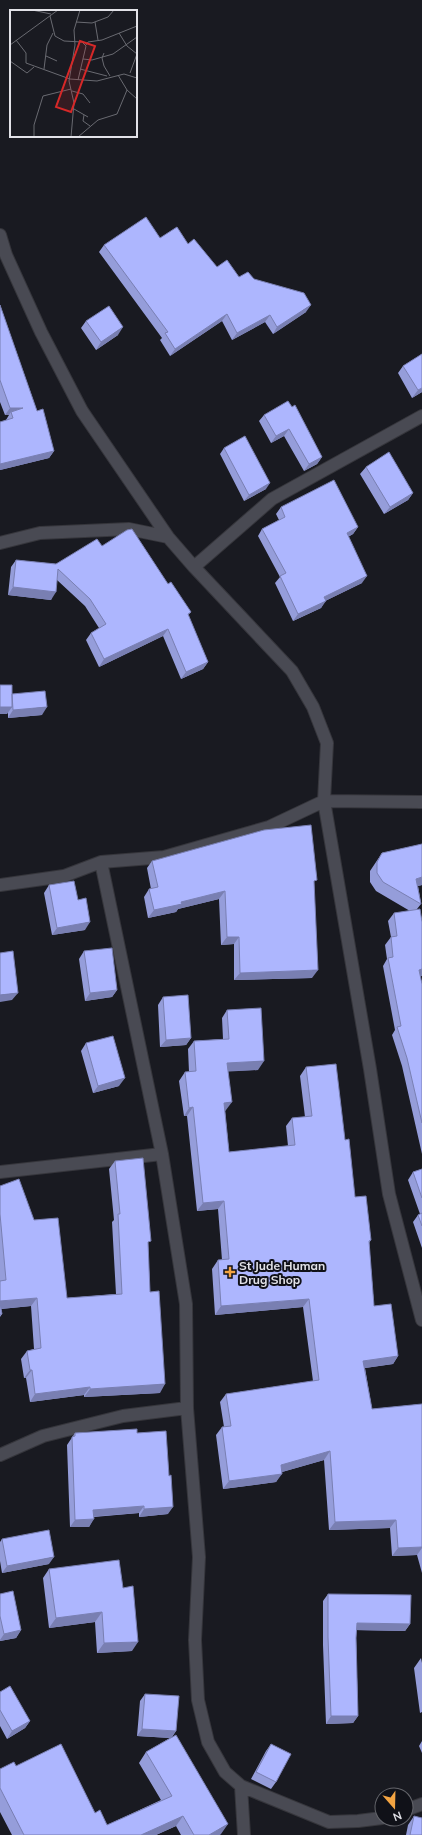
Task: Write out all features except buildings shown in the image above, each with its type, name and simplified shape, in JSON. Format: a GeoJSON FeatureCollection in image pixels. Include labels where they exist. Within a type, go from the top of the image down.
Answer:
{"type":"FeatureCollection","features":[{"type":"Feature","properties":{"kind":"street"},"geometry":{"type":"LineString","coordinates":[[0,235],[6,255],[41,332],[82,411],[168,537],[194,567],[292,671],[313,707],[327,742],[324,801],[389,1194],[422,1320]]}},
{"type":"Feature","properties":{"kind":"street"},"geometry":{"type":"LineString","coordinates":[[194,567],[272,499],[422,416]]}},
{"type":"Feature","properties":{"kind":"street"},"geometry":{"type":"LineString","coordinates":[[0,543],[40,533],[129,529],[168,537]]}},
{"type":"Feature","properties":{"kind":"street"},"geometry":{"type":"LineString","coordinates":[[0,885],[64,876],[101,862],[164,858],[269,827],[324,801],[422,802]]}},
{"type":"Feature","properties":{"kind":"street"},"geometry":{"type":"LineString","coordinates":[[101,862],[162,1154],[186,1304],[187,1408],[199,1557],[195,1640],[198,1700],[208,1742],[224,1772],[241,1786],[328,1822],[374,1819]]}},
{"type":"Feature","properties":{"kind":"street"},"geometry":{"type":"LineString","coordinates":[[0,1172],[162,1154]]}},
{"type":"Feature","properties":{"kind":"street"},"geometry":{"type":"LineString","coordinates":[[0,1455],[43,1436],[123,1416],[187,1408]]}},
{"type":"Feature","properties":{"kind":"street"},"geometry":{"type":"LineString","coordinates":[[241,1786],[244,1835]]}},
{"type":"Feature","properties":{"kind":"place","name":"St Jude Human Drug Shop"},"geometry":{"type":"Point","coordinates":[230,1272]}}]}
